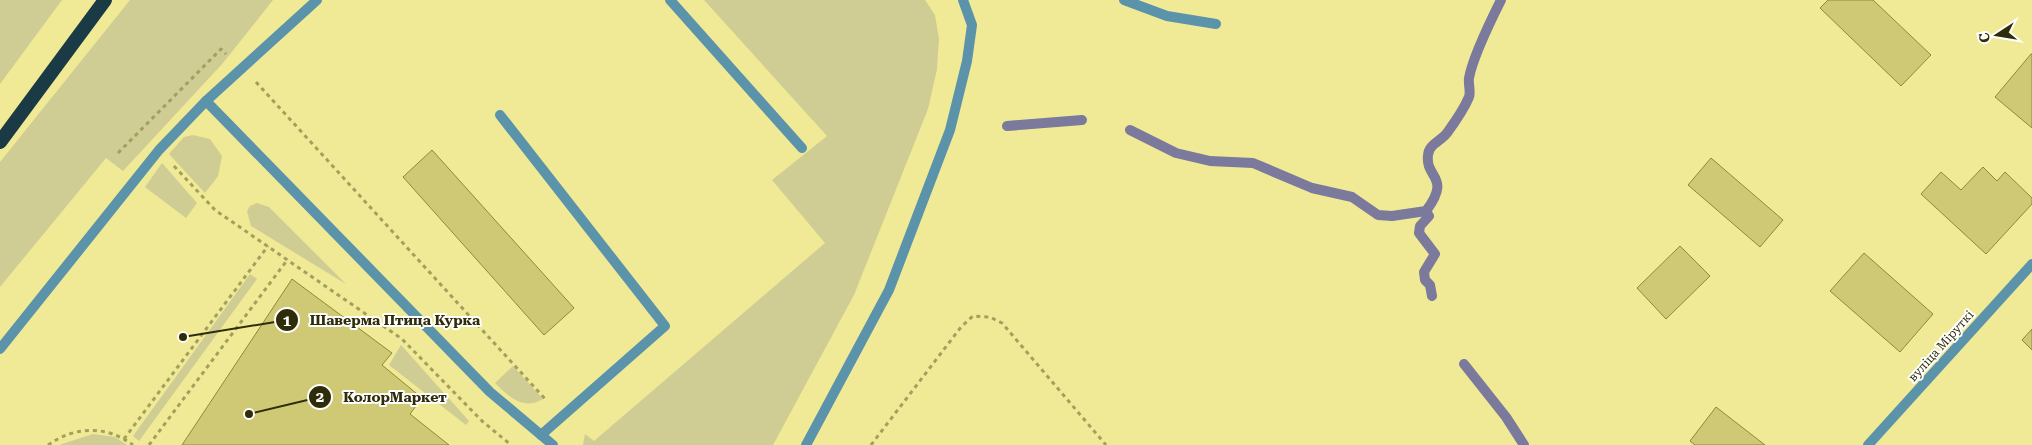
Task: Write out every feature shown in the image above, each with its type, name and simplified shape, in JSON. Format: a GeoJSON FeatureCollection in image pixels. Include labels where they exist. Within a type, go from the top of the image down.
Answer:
{"type":"FeatureCollection","features":[{"type":"Feature","properties":{"kind":"highway"},"geometry":{"type":"LineString","coordinates":[[0,142],[106,0]]}},
{"type":"Feature","properties":{"kind":"street"},"geometry":{"type":"LineString","coordinates":[[0,349],[159,150],[206,101],[317,0]]}},
{"type":"Feature","properties":{"kind":"street"},"geometry":{"type":"LineString","coordinates":[[670,0],[802,148]]}},
{"type":"Feature","properties":{"kind":"street"},"geometry":{"type":"LineString","coordinates":[[806,445],[889,290],[950,130],[967,61],[972,25],[963,0]]}},
{"type":"Feature","properties":{"kind":"street"},"geometry":{"type":"LineString","coordinates":[[1124,0],[1167,16],[1216,24]]}},
{"type":"Feature","properties":{"kind":"street"},"geometry":{"type":"LineString","coordinates":[[206,101],[490,392],[553,445]]}},
{"type":"Feature","properties":{"kind":"street"},"geometry":{"type":"LineString","coordinates":[[500,115],[665,326],[541,435]]}},
{"type":"Feature","properties":{"kind":"street","name":"вуліца Міруткі"},"geometry":{"type":"LineString","coordinates":[[1868,445],[2032,264]]}},
{"type":"Feature","properties":{"kind":"path"},"geometry":{"type":"LineString","coordinates":[[118,153],[221,49],[242,68],[562,418]]}},
{"type":"Feature","properties":{"kind":"path"},"geometry":{"type":"LineString","coordinates":[[159,150],[215,210],[402,339],[482,421],[511,445]]}},
{"type":"Feature","properties":{"kind":"path"},"geometry":{"type":"LineString","coordinates":[[124,439],[268,246]]}},
{"type":"Feature","properties":{"kind":"path"},"geometry":{"type":"LineString","coordinates":[[149,445],[288,259]]}},
{"type":"Feature","properties":{"kind":"path"},"geometry":{"type":"LineString","coordinates":[[871,445],[962,327],[973,316],[990,317],[1002,323],[1106,445]]}},
{"type":"Feature","properties":{"kind":"path"},"geometry":{"type":"LineString","coordinates":[[48,445],[65,435],[91,430],[108,432],[133,445]]}},
{"type":"Feature","properties":{"kind":"shaded area"},"geometry":{"type":"Polygon","coordinates":[[[0,0],[62,0],[0,84],[0,0]]]}},
{"type":"Feature","properties":{"kind":"shaded area"},"geometry":{"type":"Polygon","coordinates":[[[130,0],[273,0],[223,63],[123,171],[106,158],[0,287],[0,162],[130,0]]]}},
{"type":"Feature","properties":{"kind":"shaded area"},"geometry":{"type":"Polygon","coordinates":[[[704,0],[925,0],[935,15],[939,39],[937,69],[928,109],[854,295],[773,445],[583,445],[585,434],[594,441],[825,243],[772,180],[827,136],[704,0]]]}},
{"type":"Feature","properties":{"kind":"shaded area"},"geometry":{"type":"Polygon","coordinates":[[[193,135],[210,139],[222,156],[218,176],[205,193],[169,154],[184,137],[193,135]]]}},
{"type":"Feature","properties":{"kind":"shaded area"},"geometry":{"type":"Polygon","coordinates":[[[162,163],[197,203],[186,218],[145,187],[162,163]]]}},
{"type":"Feature","properties":{"kind":"shaded area"},"geometry":{"type":"Polygon","coordinates":[[[257,203],[269,207],[346,284],[251,226],[247,211],[250,206],[257,203]]]}},
{"type":"Feature","properties":{"kind":"shaded area"},"geometry":{"type":"Polygon","coordinates":[[[250,274],[257,279],[139,441],[133,436],[250,274]]]}},
{"type":"Feature","properties":{"kind":"shaded area"},"geometry":{"type":"Polygon","coordinates":[[[401,345],[469,421],[466,425],[389,365],[401,345]]]}},
{"type":"Feature","properties":{"kind":"shaded area"},"geometry":{"type":"Polygon","coordinates":[[[513,366],[543,399],[529,404],[517,401],[495,383],[513,366]]]}},
{"type":"Feature","properties":{"kind":"shaded area"},"geometry":{"type":"Polygon","coordinates":[[[93,434],[115,437],[127,445],[59,445],[93,434]]]}},
{"type":"Feature","properties":{"kind":"building"},"geometry":{"type":"Polygon","coordinates":[[[1828,0],[1873,0],[1931,55],[1901,86],[1820,8],[1828,0]]]}},
{"type":"Feature","properties":{"kind":"building"},"geometry":{"type":"Polygon","coordinates":[[[2032,54],[2032,128],[1995,97],[2032,54]]]}},
{"type":"Feature","properties":{"kind":"building"},"geometry":{"type":"Polygon","coordinates":[[[432,150],[574,308],[544,335],[403,177],[432,150]]]}},
{"type":"Feature","properties":{"kind":"building"},"geometry":{"type":"Polygon","coordinates":[[[1711,158],[1783,220],[1760,247],[1688,185],[1711,158]]]}},
{"type":"Feature","properties":{"kind":"building"},"geometry":{"type":"Polygon","coordinates":[[[1983,167],[1997,181],[2005,172],[2032,198],[2032,204],[1986,254],[1921,194],[1941,172],[1961,190],[1983,167]]]}},
{"type":"Feature","properties":{"kind":"building"},"geometry":{"type":"Polygon","coordinates":[[[1680,246],[1710,276],[1666,319],[1637,288],[1680,246]]]}},
{"type":"Feature","properties":{"kind":"building"},"geometry":{"type":"Polygon","coordinates":[[[1864,253],[1933,314],[1900,352],[1830,291],[1864,253]]]}},
{"type":"Feature","properties":{"kind":"building"},"geometry":{"type":"Polygon","coordinates":[[[292,279],[392,353],[382,365],[422,398],[410,414],[449,445],[182,445],[292,279]]]}},
{"type":"Feature","properties":{"kind":"building"},"geometry":{"type":"Polygon","coordinates":[[[2032,329],[2032,350],[2022,340],[2032,329]]]}},
{"type":"Feature","properties":{"kind":"building"},"geometry":{"type":"Polygon","coordinates":[[[1716,407],[1765,445],[1695,445],[1690,441],[1716,407]]]}},
{"type":"Feature","properties":{"kind":"waterway"},"geometry":{"type":"LineString","coordinates":[[1130,130],[1176,153],[1210,161],[1253,163],[1312,188],[1352,197],[1378,215],[1392,216],[1426,211],[1437,191],[1436,179],[1428,163],[1429,151],[1433,145],[1445,136],[1467,102],[1470,95],[1469,78],[1474,59],[1501,0]]}},
{"type":"Feature","properties":{"kind":"waterway"},"geometry":{"type":"LineString","coordinates":[[1007,126],[1082,120]]}},
{"type":"Feature","properties":{"kind":"waterway"},"geometry":{"type":"LineString","coordinates":[[1426,211],[1429,216],[1420,226],[1419,233],[1435,254],[1424,272],[1425,280],[1430,285],[1432,296]]}},
{"type":"Feature","properties":{"kind":"waterway"},"geometry":{"type":"LineString","coordinates":[[1464,364],[1506,417],[1524,445]]}},
{"type":"Feature","properties":{"kind":"place","name":"Шаверма Птица Курка"},"geometry":{"type":"Point","coordinates":[183,337]}},
{"type":"Feature","properties":{"kind":"place","name":"КолорМаркет"},"geometry":{"type":"Point","coordinates":[249,414]}}]}
